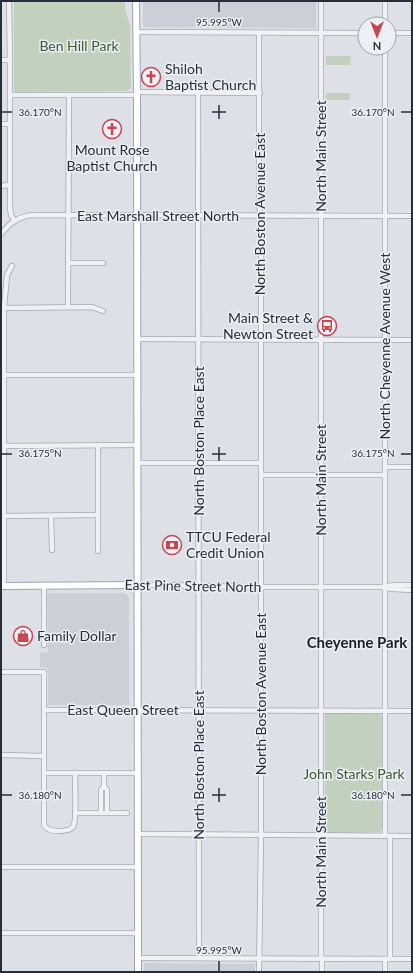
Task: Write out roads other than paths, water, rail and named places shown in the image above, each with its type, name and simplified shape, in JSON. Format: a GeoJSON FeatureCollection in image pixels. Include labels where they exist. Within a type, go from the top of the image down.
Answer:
{"type":"FeatureCollection","features":[{"type":"Feature","properties":{"kind":"main road"},"geometry":{"type":"LineString","coordinates":[[136,1],[138,972]]}},
{"type":"Feature","properties":{"kind":"main road","name":"East Pine Street North"},"geometry":{"type":"LineString","coordinates":[[3,586],[137,585]]}},
{"type":"Feature","properties":{"kind":"street"},"geometry":{"type":"LineString","coordinates":[[1,234],[14,221],[11,215],[9,186],[9,1]]}},
{"type":"Feature","properties":{"kind":"street","name":"North Main Street"},"geometry":{"type":"LineString","coordinates":[[321,1],[322,972]]}},
{"type":"Feature","properties":{"kind":"street"},"geometry":{"type":"LineString","coordinates":[[385,1],[385,16]]}},
{"type":"Feature","properties":{"kind":"street"},"geometry":{"type":"LineString","coordinates":[[136,32],[357,33]]}},
{"type":"Feature","properties":{"kind":"street","name":"North Boston Avenue East"},"geometry":{"type":"LineString","coordinates":[[259,972],[261,835],[261,234],[259,195],[260,33]]}},
{"type":"Feature","properties":{"kind":"street"},"geometry":{"type":"LineString","coordinates":[[397,33],[412,33]]}},
{"type":"Feature","properties":{"kind":"street","name":"North Cheyenne Avenue West"},"geometry":{"type":"LineString","coordinates":[[385,56],[384,340],[385,711],[387,836],[387,958],[385,972]]}},
{"type":"Feature","properties":{"kind":"street"},"geometry":{"type":"LineString","coordinates":[[1,60],[10,60]]}},
{"type":"Feature","properties":{"kind":"street"},"geometry":{"type":"LineString","coordinates":[[10,95],[198,92],[260,93]]}},
{"type":"Feature","properties":{"kind":"street","name":"North Boston Place East"},"geometry":{"type":"LineString","coordinates":[[198,92],[199,958]]}},
{"type":"Feature","properties":{"kind":"street"},"geometry":{"type":"LineString","coordinates":[[68,307],[69,95]]}},
{"type":"Feature","properties":{"kind":"street"},"geometry":{"type":"LineString","coordinates":[[1,124],[10,124]]}},
{"type":"Feature","properties":{"kind":"street"},"geometry":{"type":"LineString","coordinates":[[1,186],[9,186]]}},
{"type":"Feature","properties":{"kind":"street","name":"East Marshall Street North"},"geometry":{"type":"LineString","coordinates":[[14,221],[24,216],[412,216]]}},
{"type":"Feature","properties":{"kind":"street"},"geometry":{"type":"LineString","coordinates":[[68,263],[103,263]]}},
{"type":"Feature","properties":{"kind":"street"},"geometry":{"type":"LineString","coordinates":[[3,586],[3,308],[7,276],[12,266]]}},
{"type":"Feature","properties":{"kind":"street"},"geometry":{"type":"LineString","coordinates":[[3,308],[92,307],[102,311]]}},
{"type":"Feature","properties":{"kind":"street"},"geometry":{"type":"LineString","coordinates":[[136,339],[412,340]]}},
{"type":"Feature","properties":{"kind":"street"},"geometry":{"type":"LineString","coordinates":[[3,375],[136,375]]}},
{"type":"Feature","properties":{"kind":"street"},"geometry":{"type":"LineString","coordinates":[[3,446],[136,445]]}},
{"type":"Feature","properties":{"kind":"street"},"geometry":{"type":"LineString","coordinates":[[98,446],[98,551]]}},
{"type":"Feature","properties":{"kind":"street"},"geometry":{"type":"LineString","coordinates":[[137,463],[261,464]]}},
{"type":"Feature","properties":{"kind":"street"},"geometry":{"type":"LineString","coordinates":[[385,467],[412,467]]}},
{"type":"Feature","properties":{"kind":"street"},"geometry":{"type":"LineString","coordinates":[[261,475],[385,475]]}},
{"type":"Feature","properties":{"kind":"street"},"geometry":{"type":"LineString","coordinates":[[3,516],[98,515]]}},
{"type":"Feature","properties":{"kind":"street"},"geometry":{"type":"LineString","coordinates":[[51,516],[52,550]]}},
{"type":"Feature","properties":{"kind":"street","name":"East Pine Street North"},"geometry":{"type":"LineString","coordinates":[[137,585],[261,587],[385,587],[394,585],[412,585]]}},
{"type":"Feature","properties":{"kind":"street"},"geometry":{"type":"LineString","coordinates":[[44,586],[44,645]]}},
{"type":"Feature","properties":{"kind":"street","name":"East Pine Street North"},"geometry":{"type":"LineString","coordinates":[[385,587],[412,590]]}},
{"type":"Feature","properties":{"kind":"street"},"geometry":{"type":"LineString","coordinates":[[1,672],[44,672],[44,825],[48,830],[68,830],[74,826],[75,773]]}},
{"type":"Feature","properties":{"kind":"street","name":"East Queen Street"},"geometry":{"type":"LineString","coordinates":[[44,710],[412,711]]}},
{"type":"Feature","properties":{"kind":"street"},"geometry":{"type":"LineString","coordinates":[[1,755],[44,756]]}},
{"type":"Feature","properties":{"kind":"street"},"geometry":{"type":"LineString","coordinates":[[44,773],[137,773]]}},
{"type":"Feature","properties":{"kind":"street"},"geometry":{"type":"LineString","coordinates":[[104,773],[104,786],[102,790],[104,813]]}},
{"type":"Feature","properties":{"kind":"street"},"geometry":{"type":"LineString","coordinates":[[75,813],[127,813]]}},
{"type":"Feature","properties":{"kind":"street"},"geometry":{"type":"LineString","coordinates":[[137,834],[412,836]]}},
{"type":"Feature","properties":{"kind":"street"},"geometry":{"type":"LineString","coordinates":[[1,867],[137,867]]}},
{"type":"Feature","properties":{"kind":"street"},"geometry":{"type":"LineString","coordinates":[[1,933],[138,933]]}},
{"type":"Feature","properties":{"kind":"street"},"geometry":{"type":"LineString","coordinates":[[138,958],[412,959]]}},
{"type":"Feature","properties":{"kind":"place","name":"Shiloh Baptist Church"},"geometry":{"type":"Point","coordinates":[151,77]}},
{"type":"Feature","properties":{"kind":"place","name":"Mount Rose Baptist Church"},"geometry":{"type":"Point","coordinates":[112,129]}},
{"type":"Feature","properties":{"kind":"place","name":"Main Street & Newton Street"},"geometry":{"type":"Point","coordinates":[327,326]}},
{"type":"Feature","properties":{"kind":"place","name":"TTCU Federal Credit Union"},"geometry":{"type":"Point","coordinates":[172,545]}},
{"type":"Feature","properties":{"kind":"place","name":"Family Dollar"},"geometry":{"type":"Point","coordinates":[23,636]}},
{"type":"Feature","properties":{"kind":"district","name":"Cheyenne Park"},"geometry":{"type":"Point","coordinates":[357,643]}},
{"type":"Feature","properties":{"kind":"park label","name":"Ben Hill Park"},"geometry":{"type":"Point","coordinates":[79,46]}},
{"type":"Feature","properties":{"kind":"park label","name":"John Starks Park"},"geometry":{"type":"Point","coordinates":[354,774]}}]}
